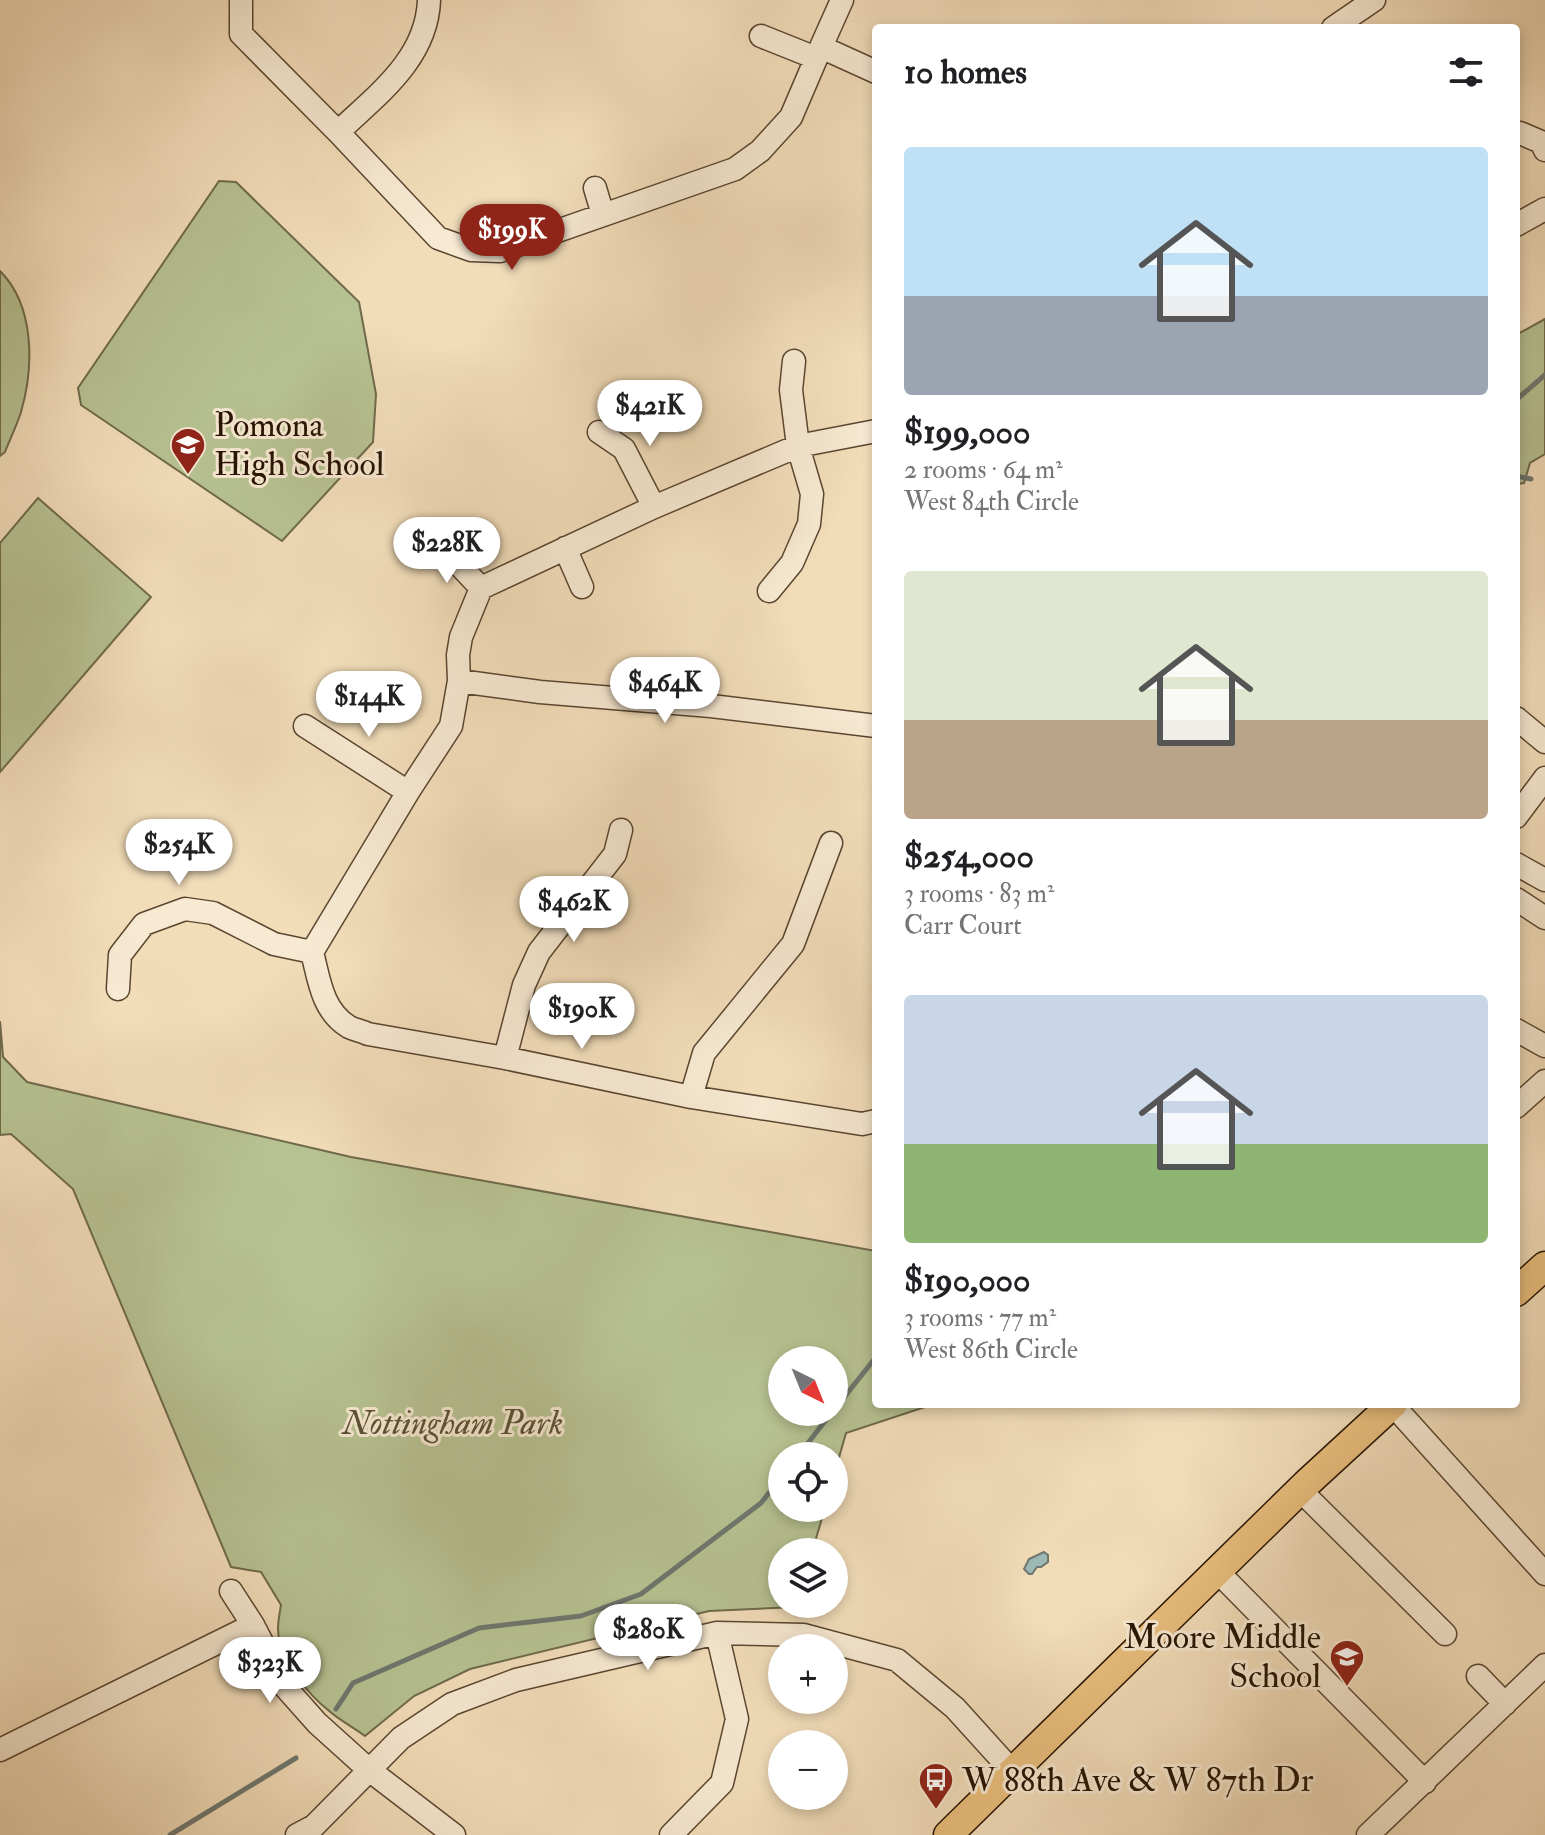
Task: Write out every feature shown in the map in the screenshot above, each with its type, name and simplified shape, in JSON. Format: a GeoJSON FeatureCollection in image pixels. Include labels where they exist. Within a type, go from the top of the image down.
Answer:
{"type":"FeatureCollection","features":[{"type":"Feature","properties":{"kind":"main road"},"geometry":{"type":"LineString","coordinates":[[1520,1288],[1545,1266]]}},
{"type":"Feature","properties":{"kind":"main road"},"geometry":{"type":"LineString","coordinates":[[948,1835],[1388,1408]]}},
{"type":"Feature","properties":{"kind":"street"},"geometry":{"type":"LineString","coordinates":[[241,0],[241,34],[438,238],[471,250],[500,251],[735,169],[760,151],[791,117],[842,0]]}},
{"type":"Feature","properties":{"kind":"street"},"geometry":{"type":"LineString","coordinates":[[338,132],[393,80],[415,52],[428,17],[429,0]]}},
{"type":"Feature","properties":{"kind":"street"},"geometry":{"type":"LineString","coordinates":[[1339,24],[1374,0]]}},
{"type":"Feature","properties":{"kind":"street"},"geometry":{"type":"LineString","coordinates":[[761,36],[872,71]]}},
{"type":"Feature","properties":{"kind":"street"},"geometry":{"type":"LineString","coordinates":[[1520,133],[1541,142],[1545,150]]}},
{"type":"Feature","properties":{"kind":"street"},"geometry":{"type":"LineString","coordinates":[[595,188],[603,215]]}},
{"type":"Feature","properties":{"kind":"street"},"geometry":{"type":"LineString","coordinates":[[1520,223],[1545,209]]}},
{"type":"Feature","properties":{"kind":"street"},"geometry":{"type":"LineString","coordinates":[[769,591],[792,563],[809,524],[812,494],[798,446],[791,390],[794,361]]}},
{"type":"Feature","properties":{"kind":"street"},"geometry":{"type":"LineString","coordinates":[[599,432],[624,449],[654,507]]}},
{"type":"Feature","properties":{"kind":"street"},"geometry":{"type":"LineString","coordinates":[[872,432],[798,446],[654,507],[481,588],[461,637],[459,681],[451,726],[312,952],[323,997],[333,1013],[348,1026],[368,1034],[505,1058],[691,1097],[862,1124],[872,1122]]}},
{"type":"Feature","properties":{"kind":"street"},"geometry":{"type":"LineString","coordinates":[[565,548],[582,587]]}},
{"type":"Feature","properties":{"kind":"street"},"geometry":{"type":"LineString","coordinates":[[446,551],[481,588]]}},
{"type":"Feature","properties":{"kind":"street"},"geometry":{"type":"LineString","coordinates":[[459,681],[872,726]]}},
{"type":"Feature","properties":{"kind":"street"},"geometry":{"type":"LineString","coordinates":[[1520,721],[1545,742]]}},
{"type":"Feature","properties":{"kind":"street"},"geometry":{"type":"LineString","coordinates":[[305,726],[408,792]]}},
{"type":"Feature","properties":{"kind":"street"},"geometry":{"type":"LineString","coordinates":[[1520,812],[1545,778]]}},
{"type":"Feature","properties":{"kind":"street"},"geometry":{"type":"LineString","coordinates":[[505,1058],[524,985],[539,952],[615,854],[621,830]]}},
{"type":"Feature","properties":{"kind":"street"},"geometry":{"type":"LineString","coordinates":[[691,1097],[704,1053],[793,944],[831,843]]}},
{"type":"Feature","properties":{"kind":"street"},"geometry":{"type":"LineString","coordinates":[[1520,866],[1545,880]]}},
{"type":"Feature","properties":{"kind":"street"},"geometry":{"type":"LineString","coordinates":[[1520,902],[1545,918]]}},
{"type":"Feature","properties":{"kind":"street"},"geometry":{"type":"LineString","coordinates":[[118,989],[120,955],[144,924],[185,909],[213,913],[274,944],[312,952]]}},
{"type":"Feature","properties":{"kind":"street"},"geometry":{"type":"LineString","coordinates":[[1520,1032],[1545,1046]]}},
{"type":"Feature","properties":{"kind":"street"},"geometry":{"type":"LineString","coordinates":[[1520,1103],[1545,1081]]}},
{"type":"Feature","properties":{"kind":"street"},"geometry":{"type":"LineString","coordinates":[[1396,1408],[1545,1574]]}},
{"type":"Feature","properties":{"kind":"street"},"geometry":{"type":"LineString","coordinates":[[1300,1490],[1445,1634]]}},
{"type":"Feature","properties":{"kind":"street"},"geometry":{"type":"LineString","coordinates":[[1217,1571],[1425,1782]]}},
{"type":"Feature","properties":{"kind":"street"},"geometry":{"type":"LineString","coordinates":[[231,1591],[253,1625],[285,1687],[317,1723],[368,1769],[454,1835]]}},
{"type":"Feature","properties":{"kind":"street"},"geometry":{"type":"LineString","coordinates":[[0,1750],[253,1625]]}},
{"type":"Feature","properties":{"kind":"street"},"geometry":{"type":"LineString","coordinates":[[671,1835],[722,1783],[736,1726],[717,1633]]}},
{"type":"Feature","properties":{"kind":"street"},"geometry":{"type":"LineString","coordinates":[[297,1835],[314,1826],[401,1738],[452,1704],[516,1680],[717,1633],[804,1635],[897,1660],[955,1708],[1013,1772]]}},
{"type":"Feature","properties":{"kind":"street"},"geometry":{"type":"LineString","coordinates":[[1368,1835],[1545,1665]]}},
{"type":"Feature","properties":{"kind":"street"},"geometry":{"type":"LineString","coordinates":[[1478,1676],[1505,1704]]}},
{"type":"Feature","properties":{"kind":"green space"},"geometry":{"type":"Polygon","coordinates":[[[219,181],[236,182],[359,302],[376,394],[373,442],[282,541],[81,405],[78,388],[219,181]]]}},
{"type":"Feature","properties":{"kind":"green space"},"geometry":{"type":"Polygon","coordinates":[[[0,271],[20,301],[29,357],[21,412],[5,452],[0,456],[0,271]]]}},
{"type":"Feature","properties":{"kind":"green space"},"geometry":{"type":"Polygon","coordinates":[[[1545,319],[1545,454],[1530,463],[1524,483],[1520,484],[1520,333],[1545,319]]]}},
{"type":"Feature","properties":{"kind":"green space"},"geometry":{"type":"Polygon","coordinates":[[[38,498],[151,597],[0,772],[0,543],[38,498]]]}},
{"type":"Feature","properties":{"kind":"green space","name":"Nottingham Park"},"geometry":{"type":"Polygon","coordinates":[[[0,1021],[3,1057],[27,1082],[351,1157],[872,1250],[872,1408],[922,1408],[846,1433],[843,1442],[768,1442],[768,1522],[821,1522],[816,1538],[768,1538],[768,1608],[709,1611],[470,1669],[414,1696],[365,1736],[320,1704],[293,1671],[279,1638],[281,1605],[261,1572],[231,1567],[73,1189],[11,1134],[0,1135],[0,1021]]]}},
{"type":"Feature","properties":{"kind":"water"},"geometry":{"type":"Polygon","coordinates":[[[1044,1552],[1048,1555],[1048,1562],[1029,1574],[1024,1569],[1029,1559],[1044,1552]]]}},
{"type":"Feature","properties":{"kind":"waterway"},"geometry":{"type":"LineString","coordinates":[[1520,397],[1545,375]]}},
{"type":"Feature","properties":{"kind":"waterway"},"geometry":{"type":"LineString","coordinates":[[1520,477],[1531,479]]}},
{"type":"Feature","properties":{"kind":"waterway"},"geometry":{"type":"LineString","coordinates":[[848,1392],[872,1362]]}},
{"type":"Feature","properties":{"kind":"waterway"},"geometry":{"type":"LineString","coordinates":[[809,1442],[821,1426]]}},
{"type":"Feature","properties":{"kind":"waterway"},"geometry":{"type":"LineString","coordinates":[[336,1709],[353,1683],[479,1628],[581,1616],[641,1594],[761,1503],[768,1494]]}},
{"type":"Feature","properties":{"kind":"waterway"},"geometry":{"type":"LineString","coordinates":[[170,1835],[296,1758]]}},
{"type":"Feature","properties":{"kind":"place","name":"Pomona High School"},"geometry":{"type":"Point","coordinates":[188,476]}},
{"type":"Feature","properties":{"kind":"place","name":"Moore Middle School"},"geometry":{"type":"Point","coordinates":[1347,1688]}},
{"type":"Feature","properties":{"kind":"place","name":"W 88th Ave & W 87th Dr"},"geometry":{"type":"Point","coordinates":[936,1811]}}]}
